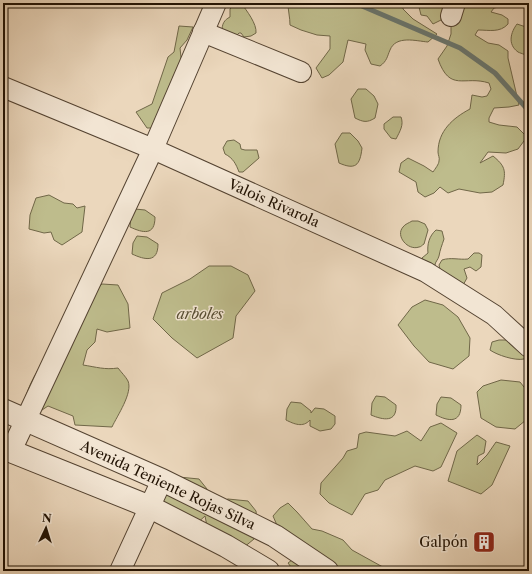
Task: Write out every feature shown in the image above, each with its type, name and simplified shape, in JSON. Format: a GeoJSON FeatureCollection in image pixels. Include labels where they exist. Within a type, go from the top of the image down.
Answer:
{"type":"FeatureCollection","features":[{"type":"Feature","properties":{"kind":"street"},"geometry":{"type":"LineString","coordinates":[[7,449],[26,420],[153,149],[216,3]]}},
{"type":"Feature","properties":{"kind":"street"},"geometry":{"type":"LineString","coordinates":[[203,32],[300,72]]}},
{"type":"Feature","properties":{"kind":"street","name":"Valois Rivarola"},"geometry":{"type":"LineString","coordinates":[[3,87],[153,149],[426,272],[494,315],[529,347]]}},
{"type":"Feature","properties":{"kind":"street","name":"Avenida Teniente Rojas Silva"},"geometry":{"type":"LineString","coordinates":[[3,410],[162,480],[275,536],[327,571]]}},
{"type":"Feature","properties":{"kind":"street","name":"Avenida Teniente Rojas Silva"},"geometry":{"type":"LineString","coordinates":[[7,449],[150,507],[226,546],[268,571]]}},
{"type":"Feature","properties":{"kind":"street"},"geometry":{"type":"LineString","coordinates":[[120,571],[162,480]]}},
{"type":"Feature","properties":{"kind":"green space"},"geometry":{"type":"Polygon","coordinates":[[[235,3],[241,3],[253,22],[256,33],[251,36],[244,37],[241,33],[239,33],[236,36],[222,31],[222,26],[226,19],[230,17],[230,9],[235,3]]]}},
{"type":"Feature","properties":{"kind":"green space"},"geometry":{"type":"Polygon","coordinates":[[[288,3],[403,3],[403,9],[413,19],[437,34],[428,42],[407,40],[397,42],[393,45],[385,61],[380,66],[371,64],[365,50],[366,44],[348,40],[343,62],[329,75],[322,78],[316,68],[330,49],[330,36],[317,35],[290,25],[288,3]]]}},
{"type":"Feature","properties":{"kind":"green space"},"geometry":{"type":"Polygon","coordinates":[[[420,3],[438,3],[446,12],[445,16],[433,24],[427,16],[421,15],[419,7],[420,3]]]}},
{"type":"Feature","properties":{"kind":"green space"},"geometry":{"type":"Polygon","coordinates":[[[472,3],[509,3],[508,5],[494,8],[491,12],[502,15],[508,19],[508,24],[505,27],[498,30],[478,30],[475,35],[488,43],[499,45],[508,51],[508,58],[519,105],[494,108],[489,118],[489,122],[517,127],[527,137],[518,149],[506,153],[488,152],[480,163],[493,156],[504,169],[503,185],[492,192],[480,193],[459,189],[448,193],[440,187],[434,193],[425,197],[418,192],[416,182],[399,172],[401,163],[408,158],[433,172],[439,162],[439,144],[448,126],[452,121],[470,109],[472,95],[482,97],[487,96],[491,89],[489,83],[480,81],[459,81],[453,79],[448,76],[438,59],[447,46],[451,34],[451,23],[458,12],[472,3]]]}},
{"type":"Feature","properties":{"kind":"green space"},"geometry":{"type":"Polygon","coordinates":[[[517,24],[529,28],[529,58],[518,52],[512,45],[511,38],[517,24]]]}},
{"type":"Feature","properties":{"kind":"green space"},"geometry":{"type":"Polygon","coordinates":[[[179,26],[193,27],[187,40],[180,48],[182,67],[173,76],[177,85],[155,128],[147,128],[136,112],[152,104],[168,57],[174,52],[179,26]]]}},
{"type":"Feature","properties":{"kind":"green space"},"geometry":{"type":"Polygon","coordinates":[[[358,89],[366,89],[374,96],[378,104],[375,118],[370,121],[363,121],[355,118],[351,99],[358,89]]]}},
{"type":"Feature","properties":{"kind":"green space"},"geometry":{"type":"Polygon","coordinates":[[[393,117],[401,117],[402,120],[401,128],[396,139],[391,138],[384,129],[384,124],[393,117]]]}},
{"type":"Feature","properties":{"kind":"green space"},"geometry":{"type":"Polygon","coordinates":[[[342,133],[350,133],[358,141],[362,148],[360,159],[356,165],[349,166],[339,163],[335,144],[342,133]]]}},
{"type":"Feature","properties":{"kind":"green space"},"geometry":{"type":"Polygon","coordinates":[[[234,140],[240,144],[241,149],[257,150],[259,158],[243,172],[239,172],[234,162],[225,154],[223,148],[227,141],[234,140]]]}},
{"type":"Feature","properties":{"kind":"green space"},"geometry":{"type":"Polygon","coordinates":[[[49,195],[64,203],[73,204],[77,208],[85,206],[82,232],[62,245],[54,240],[51,232],[44,233],[29,229],[30,215],[36,198],[49,195]]]}},
{"type":"Feature","properties":{"kind":"green space"},"geometry":{"type":"Polygon","coordinates":[[[135,209],[145,210],[155,217],[151,230],[139,231],[130,227],[131,216],[135,209]]]}},
{"type":"Feature","properties":{"kind":"green space"},"geometry":{"type":"Polygon","coordinates":[[[412,221],[418,221],[425,224],[428,230],[424,244],[420,247],[415,248],[407,245],[402,238],[401,231],[403,227],[412,221]]]}},
{"type":"Feature","properties":{"kind":"green space"},"geometry":{"type":"Polygon","coordinates":[[[436,230],[442,231],[444,239],[439,257],[435,265],[432,266],[425,263],[422,258],[428,253],[429,241],[436,230]]]}},
{"type":"Feature","properties":{"kind":"green space"},"geometry":{"type":"Polygon","coordinates":[[[137,236],[147,237],[158,244],[156,254],[153,257],[142,258],[132,254],[133,243],[137,236]]]}},
{"type":"Feature","properties":{"kind":"green space"},"geometry":{"type":"Polygon","coordinates":[[[474,253],[479,253],[482,255],[481,267],[476,271],[470,267],[464,269],[467,278],[462,287],[441,273],[439,265],[442,260],[468,259],[474,253]]]}},
{"type":"Feature","properties":{"kind":"green space","name":"arboles"},"geometry":{"type":"Polygon","coordinates":[[[209,266],[231,266],[248,275],[255,291],[236,316],[233,338],[197,358],[172,338],[153,319],[162,293],[190,279],[209,266]]]}},
{"type":"Feature","properties":{"kind":"green space"},"geometry":{"type":"Polygon","coordinates":[[[102,284],[118,285],[128,304],[130,328],[107,332],[97,329],[95,342],[87,350],[83,365],[113,369],[118,368],[123,374],[128,381],[129,386],[121,411],[112,427],[75,425],[73,416],[48,406],[36,414],[24,403],[26,394],[34,376],[76,315],[102,284]]]}},
{"type":"Feature","properties":{"kind":"green space"},"geometry":{"type":"Polygon","coordinates":[[[425,300],[443,305],[458,317],[470,338],[469,356],[453,369],[429,362],[414,346],[398,325],[412,307],[425,300]]]}},
{"type":"Feature","properties":{"kind":"green space"},"geometry":{"type":"Polygon","coordinates":[[[508,340],[528,351],[524,359],[506,357],[490,350],[492,342],[508,340]]]}},
{"type":"Feature","properties":{"kind":"green space"},"geometry":{"type":"Polygon","coordinates":[[[501,380],[520,382],[528,392],[529,405],[526,420],[515,429],[496,427],[481,418],[477,392],[483,386],[501,380]]]}},
{"type":"Feature","properties":{"kind":"green space"},"geometry":{"type":"Polygon","coordinates":[[[376,396],[385,397],[396,405],[396,411],[392,417],[384,419],[371,415],[372,403],[376,396]]]}},
{"type":"Feature","properties":{"kind":"green space"},"geometry":{"type":"Polygon","coordinates":[[[441,397],[451,398],[461,405],[459,415],[456,418],[445,419],[436,415],[437,404],[441,397]]]}},
{"type":"Feature","properties":{"kind":"green space"},"geometry":{"type":"Polygon","coordinates":[[[291,402],[301,403],[311,411],[311,413],[315,408],[324,409],[335,416],[335,424],[331,429],[320,431],[310,426],[310,420],[301,425],[286,420],[287,409],[291,402]]]}},
{"type":"Feature","properties":{"kind":"green space"},"geometry":{"type":"Polygon","coordinates":[[[441,423],[457,433],[441,467],[433,471],[415,466],[385,480],[378,490],[365,494],[352,515],[329,503],[320,494],[321,483],[343,458],[347,451],[357,448],[359,434],[366,432],[395,436],[407,431],[421,441],[430,427],[441,423]]]}},
{"type":"Feature","properties":{"kind":"green space"},"geometry":{"type":"Polygon","coordinates":[[[477,435],[486,441],[484,453],[478,456],[477,465],[487,455],[496,442],[510,446],[492,485],[481,494],[448,481],[457,451],[477,435]]]}},
{"type":"Feature","properties":{"kind":"green space"},"geometry":{"type":"Polygon","coordinates":[[[179,477],[199,479],[207,489],[208,500],[211,505],[228,499],[248,501],[256,511],[257,522],[254,539],[243,548],[209,536],[205,516],[194,526],[160,514],[162,483],[179,477]]]}},
{"type":"Feature","properties":{"kind":"green space"},"geometry":{"type":"Polygon","coordinates":[[[288,503],[312,529],[322,531],[343,540],[352,550],[390,571],[294,571],[288,563],[292,560],[273,516],[280,508],[288,503]]]}},
{"type":"Feature","properties":{"kind":"waterway"},"geometry":{"type":"LineString","coordinates":[[355,3],[460,48],[495,73],[529,111]]}},
{"type":"Feature","properties":{"kind":"place","name":"Galpón"},"geometry":{"type":"Point","coordinates":[484,542]}}]}
